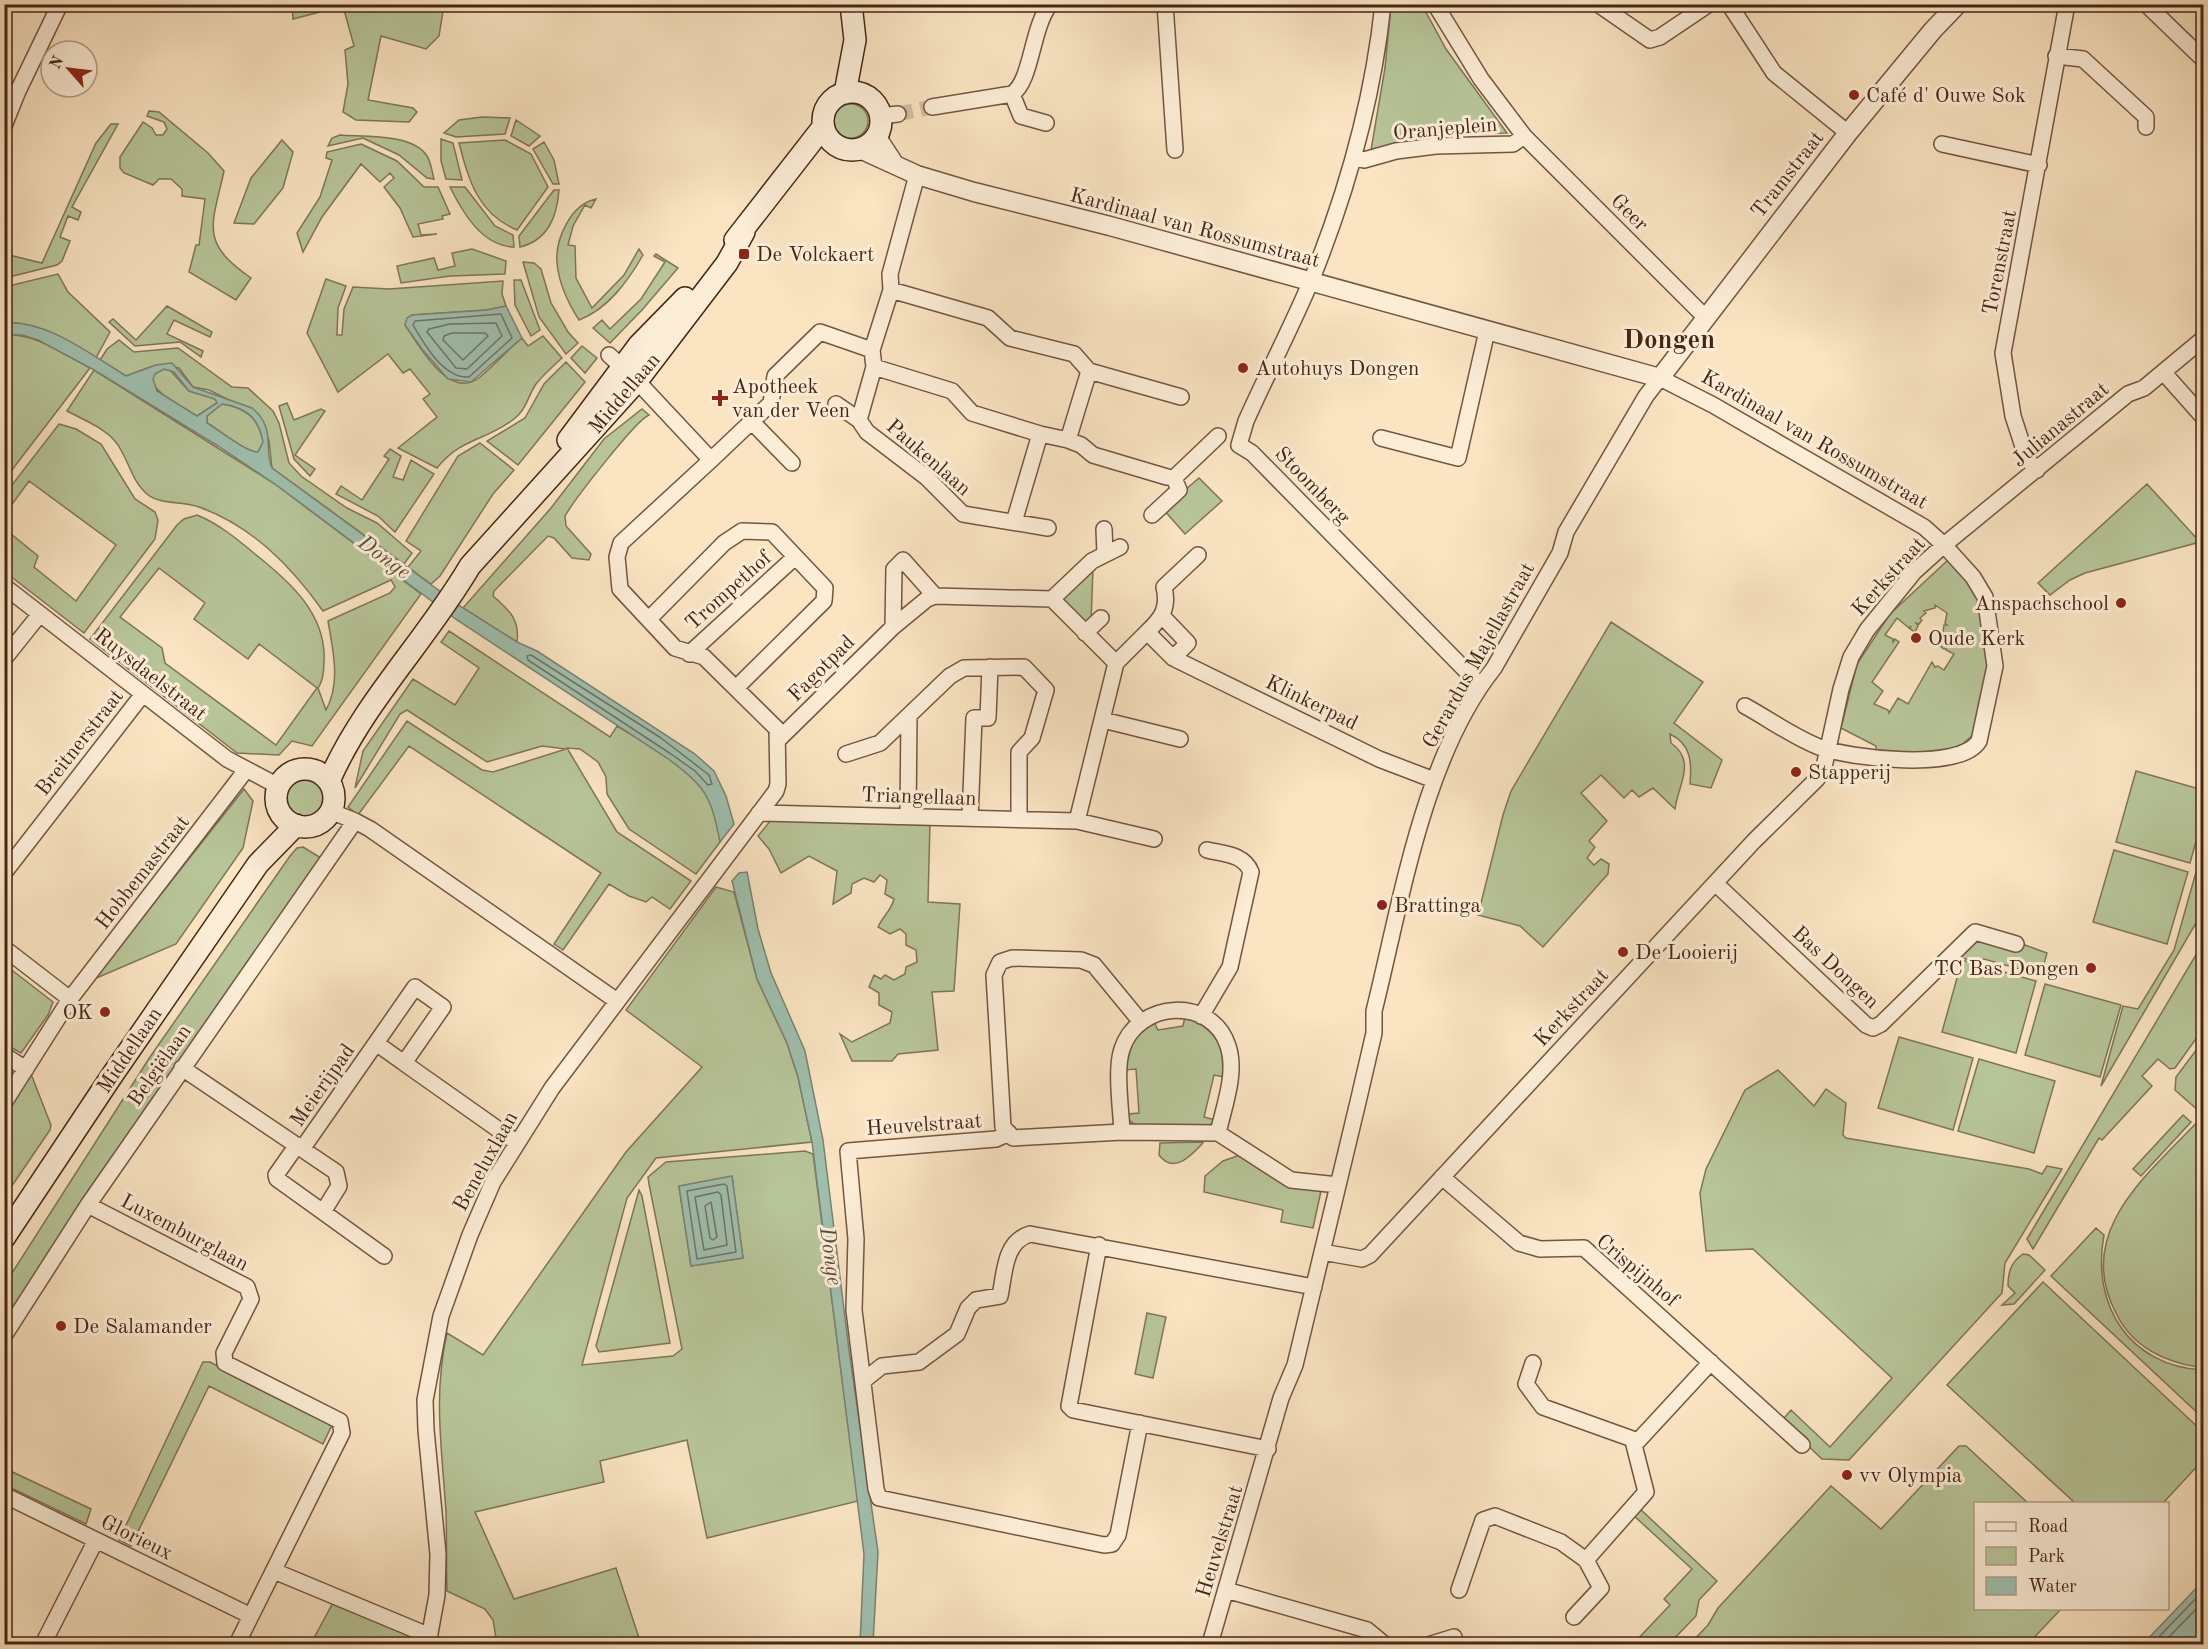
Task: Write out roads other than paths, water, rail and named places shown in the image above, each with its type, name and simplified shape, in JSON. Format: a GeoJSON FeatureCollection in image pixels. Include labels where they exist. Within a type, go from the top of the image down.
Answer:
{"type":"FeatureCollection","features":[{"type":"Feature","properties":{"kind":"main road"},"geometry":{"type":"LineString","coordinates":[[851,4],[854,24],[854,94]]}},
{"type":"Feature","properties":{"kind":"main road"},"geometry":{"type":"LineString","coordinates":[[854,94],[872,100],[879,129],[847,150],[835,145],[823,128],[827,106],[835,98],[854,94]]}},
{"type":"Feature","properties":{"kind":"main road","name":"Middellaan"},"geometry":{"type":"LineString","coordinates":[[321,776],[454,592],[470,566],[490,543],[622,368],[727,263],[744,232],[823,128]]}},
{"type":"Feature","properties":{"kind":"main road","name":"Middellaan"},"geometry":{"type":"LineString","coordinates":[[790,172],[835,145]]}},
{"type":"Feature","properties":{"kind":"main road"},"geometry":{"type":"LineString","coordinates":[[304,768],[321,776],[334,799],[330,811],[320,822],[306,827],[288,820],[277,806],[278,786],[289,773],[304,768]]}},
{"type":"Feature","properties":{"kind":"main road","name":"Middellaan"},"geometry":{"type":"LineString","coordinates":[[4,1238],[111,1077],[288,820]]}},
{"type":"Feature","properties":{"kind":"street"},"geometry":{"type":"LineString","coordinates":[[4,126],[18,90],[60,4]]}},
{"type":"Feature","properties":{"kind":"street"},"geometry":{"type":"LineString","coordinates":[[932,107],[1012,94],[1020,89],[1035,34],[1050,4]]}},
{"type":"Feature","properties":{"kind":"street"},"geometry":{"type":"LineString","coordinates":[[1166,4],[1175,150]]}},
{"type":"Feature","properties":{"kind":"street","name":"Oranjeplein"},"geometry":{"type":"LineString","coordinates":[[1311,281],[1354,158],[1368,99],[1383,4]]}},
{"type":"Feature","properties":{"kind":"street","name":"Oranjeplein"},"geometry":{"type":"LineString","coordinates":[[1354,158],[1365,160],[1396,151],[1436,146],[1513,144],[1524,136],[1481,79],[1435,4]]}},
{"type":"Feature","properties":{"kind":"street"},"geometry":{"type":"LineString","coordinates":[[1598,4],[1650,40],[1660,37],[1709,4]]}},
{"type":"Feature","properties":{"kind":"street"},"geometry":{"type":"LineString","coordinates":[[1729,4],[1774,73],[1848,133]]}},
{"type":"Feature","properties":{"kind":"street","name":"Tramstraat"},"geometry":{"type":"LineString","coordinates":[[1660,378],[1848,133],[1933,30],[1958,4]]}},
{"type":"Feature","properties":{"kind":"street","name":"Torenstraat"},"geometry":{"type":"LineString","coordinates":[[2037,470],[2027,459],[2013,416],[2003,353],[2067,4]]}},
{"type":"Feature","properties":{"kind":"street"},"geometry":{"type":"LineString","coordinates":[[2146,4],[2204,60]]}},
{"type":"Feature","properties":{"kind":"street"},"geometry":{"type":"LineString","coordinates":[[2056,56],[2083,59],[2146,117],[2146,127]]}},
{"type":"Feature","properties":{"kind":"street"},"geometry":{"type":"LineString","coordinates":[[1012,94],[1021,116],[1046,123]]}},
{"type":"Feature","properties":{"kind":"street","name":"Kardinaal van Rossumstraat"},"geometry":{"type":"LineString","coordinates":[[879,129],[893,162],[917,175],[1660,378],[1813,462],[1924,527],[1944,545]]}},
{"type":"Feature","properties":{"kind":"street","name":"Geer"},"geometry":{"type":"LineString","coordinates":[[1524,136],[1706,318]]}},
{"type":"Feature","properties":{"kind":"street"},"geometry":{"type":"LineString","coordinates":[[1942,144],[2039,165]]}},
{"type":"Feature","properties":{"kind":"street","name":"Paukenlaan"},"geometry":{"type":"LineString","coordinates":[[859,420],[874,367],[872,350],[891,290],[890,274],[917,175]]}},
{"type":"Feature","properties":{"kind":"street","name":"Stoomberg"},"geometry":{"type":"LineString","coordinates":[[1311,281],[1246,421],[1239,445],[1252,453],[1480,685]]}},
{"type":"Feature","properties":{"kind":"street"},"geometry":{"type":"LineString","coordinates":[[891,290],[988,318],[1010,338],[1074,354],[1089,371],[1181,397]]}},
{"type":"Feature","properties":{"kind":"street"},"geometry":{"type":"LineString","coordinates":[[1381,438],[1458,458],[1487,331]]}},
{"type":"Feature","properties":{"kind":"street"},"geometry":{"type":"LineString","coordinates":[[778,740],[777,729],[736,687],[704,657],[675,648],[620,589],[617,556],[621,543],[771,404],[775,376],[820,332],[872,350]]}},
{"type":"Feature","properties":{"kind":"street","name":"Julianastraat"},"geometry":{"type":"LineString","coordinates":[[1944,545],[2128,394],[2144,388],[2204,338]]}},
{"type":"Feature","properties":{"kind":"street"},"geometry":{"type":"LineString","coordinates":[[874,367],[952,391],[972,413],[1082,444],[1093,455],[1167,477]]}},
{"type":"Feature","properties":{"kind":"street"},"geometry":{"type":"LineString","coordinates":[[622,368],[711,460]]}},
{"type":"Feature","properties":{"kind":"street"},"geometry":{"type":"LineString","coordinates":[[1068,440],[1089,371]]}},
{"type":"Feature","properties":{"kind":"street"},"geometry":{"type":"LineString","coordinates":[[2164,373],[2204,418]]}},
{"type":"Feature","properties":{"kind":"street","name":"Gerardus Majellastraat"},"geometry":{"type":"LineString","coordinates":[[1338,1185],[1374,1033],[1374,1011],[1434,780],[1451,740],[1480,685],[1494,668],[1555,562],[1572,523],[1646,396],[1660,378]]}},
{"type":"Feature","properties":{"kind":"street","name":"Paukenlaan"},"geometry":{"type":"LineString","coordinates":[[836,404],[859,420],[867,432],[926,477],[963,514],[1048,528]]}},
{"type":"Feature","properties":{"kind":"street"},"geometry":{"type":"LineString","coordinates":[[752,423],[792,463]]}},
{"type":"Feature","properties":{"kind":"street"},"geometry":{"type":"LineString","coordinates":[[1014,522],[1040,434]]}},
{"type":"Feature","properties":{"kind":"street"},"geometry":{"type":"LineString","coordinates":[[1152,515],[1179,490],[1174,478],[1218,436]]}},
{"type":"Feature","properties":{"kind":"street"},"geometry":{"type":"LineString","coordinates":[[1104,529],[1106,554]]}},
{"type":"Feature","properties":{"kind":"street","name":"Trompethof"},"geometry":{"type":"LineString","coordinates":[[649,619],[724,543],[742,531],[772,532],[825,588],[824,601],[736,687]]}},
{"type":"Feature","properties":{"kind":"street","name":"Kerkstraat"},"geometry":{"type":"LineString","coordinates":[[1322,1252],[1362,1259],[1442,1177],[1715,883],[1817,779],[1828,749],[1841,689],[1851,657],[1867,630],[1914,572],[1944,545],[1980,587],[1989,622],[1995,671],[1979,741],[1975,748],[1966,753],[1944,757],[1869,759],[1828,749],[1819,747],[1745,706]]}},
{"type":"Feature","properties":{"kind":"street"},"geometry":{"type":"LineString","coordinates":[[1053,599],[1092,561],[1120,547]]}},
{"type":"Feature","properties":{"kind":"street"},"geometry":{"type":"LineString","coordinates":[[1077,821],[1116,663],[1163,617],[1167,600],[1164,587],[1198,555]]}},
{"type":"Feature","properties":{"kind":"street","name":"Trompethof"},"geometry":{"type":"LineString","coordinates":[[689,654],[795,557]]}},
{"type":"Feature","properties":{"kind":"street"},"geometry":{"type":"LineString","coordinates":[[893,627],[894,569],[903,560],[935,596],[1053,599],[1116,663]]}},
{"type":"Feature","properties":{"kind":"street","name":"Ruysdaelstraat"},"geometry":{"type":"LineString","coordinates":[[4,586],[226,759],[278,786]]}},
{"type":"Feature","properties":{"kind":"street","name":"Fagotpad"},"geometry":{"type":"LineString","coordinates":[[778,740],[893,627],[927,599],[935,596]]}},
{"type":"Feature","properties":{"kind":"street"},"geometry":{"type":"LineString","coordinates":[[4,659],[39,614]]}},
{"type":"Feature","properties":{"kind":"street"},"geometry":{"type":"LineString","coordinates":[[1163,617],[1188,643],[1173,658]]}},
{"type":"Feature","properties":{"kind":"street"},"geometry":{"type":"LineString","coordinates":[[1085,633],[1101,618]]}},
{"type":"Feature","properties":{"kind":"street","name":"Klinkerpad"},"geometry":{"type":"LineString","coordinates":[[1148,632],[1173,658],[1379,759],[1434,780]]}},
{"type":"Feature","properties":{"kind":"street"},"geometry":{"type":"LineString","coordinates":[[970,818],[974,718],[988,718],[990,667]]}},
{"type":"Feature","properties":{"kind":"street"},"geometry":{"type":"LineString","coordinates":[[846,754],[880,743],[950,676],[964,668],[1024,667],[1046,690],[1032,738],[1019,752],[1019,819]]}},
{"type":"Feature","properties":{"kind":"street","name":"Breitnerstraat"},"geometry":{"type":"LineString","coordinates":[[4,873],[143,694]]}},
{"type":"Feature","properties":{"kind":"street"},"geometry":{"type":"LineString","coordinates":[[908,816],[909,717]]}},
{"type":"Feature","properties":{"kind":"street"},"geometry":{"type":"LineString","coordinates":[[1103,720],[1180,740]]}},
{"type":"Feature","properties":{"kind":"street","name":"Beneluxlaan"},"geometry":{"type":"LineString","coordinates":[[429,1640],[437,1595],[438,1554],[425,1417],[434,1347],[441,1316],[470,1235],[493,1182],[552,1088],[759,813],[778,784],[778,740]]}},
{"type":"Feature","properties":{"kind":"street","name":"Hobbemastraat"},"geometry":{"type":"LineString","coordinates":[[4,1103],[70,999],[246,770]]}},
{"type":"Feature","properties":{"kind":"street"},"geometry":{"type":"LineString","coordinates":[[330,811],[370,829],[617,1001]]}},
{"type":"Feature","properties":{"kind":"street","name":"Triangellaan"},"geometry":{"type":"LineString","coordinates":[[759,813],[1077,821],[1154,839]]}},
{"type":"Feature","properties":{"kind":"street","name":"Belgiëlaan"},"geometry":{"type":"LineString","coordinates":[[4,1336],[88,1205],[355,822]]}},
{"type":"Feature","properties":{"kind":"street"},"geometry":{"type":"LineString","coordinates":[[1201,1016],[1230,967],[1251,872],[1248,863],[1240,858],[1207,850]]}},
{"type":"Feature","properties":{"kind":"street","name":"Bas Dongen"},"geometry":{"type":"LineString","coordinates":[[1715,883],[1866,1025],[1873,1028],[1881,1024],[1975,932],[2016,944]]}},
{"type":"Feature","properties":{"kind":"street"},"geometry":{"type":"LineString","coordinates":[[4,948],[70,999]]}},
{"type":"Feature","properties":{"kind":"street"},"geometry":{"type":"LineString","coordinates":[[1009,1133],[1003,1127],[994,975],[1000,962],[1012,958],[1088,962],[1094,965],[1141,1022]]}},
{"type":"Feature","properties":{"kind":"street"},"geometry":{"type":"LineString","coordinates":[[376,1043],[415,987],[443,1007],[404,1063]]}},
{"type":"Feature","properties":{"kind":"street"},"geometry":{"type":"LineString","coordinates":[[1218,1132],[1231,1075],[1228,1044],[1220,1032],[1201,1016],[1187,1011],[1168,1010],[1141,1022],[1133,1029],[1121,1052],[1122,1132],[1218,1132],[1291,1180],[1338,1185]]}},
{"type":"Feature","properties":{"kind":"street","name":"Meierijpad"},"geometry":{"type":"LineString","coordinates":[[323,1212],[277,1179],[276,1175],[300,1147],[376,1043],[516,1142]]}},
{"type":"Feature","properties":{"kind":"street"},"geometry":{"type":"LineString","coordinates":[[4,1055],[26,1069]]}},
{"type":"Feature","properties":{"kind":"street"},"geometry":{"type":"LineString","coordinates":[[182,1068],[336,1172],[339,1186],[323,1212],[384,1256]]}},
{"type":"Feature","properties":{"kind":"street","name":"Heuvelstraat"},"geometry":{"type":"LineString","coordinates":[[1122,1132],[1013,1138],[1009,1133],[996,1139],[848,1151],[856,1239],[854,1310],[879,1498],[1104,1545],[1112,1544],[1118,1535],[1140,1423]]}},
{"type":"Feature","properties":{"kind":"street","name":"Crispijnhof"},"geometry":{"type":"LineString","coordinates":[[1442,1177],[1519,1243],[1540,1249],[1584,1248],[1802,1445]]}},
{"type":"Feature","properties":{"kind":"street","name":"Heuvelstraat"},"geometry":{"type":"LineString","coordinates":[[1210,1644],[1281,1398],[1291,1380],[1338,1185]]}},
{"type":"Feature","properties":{"kind":"street","name":"Luxemburglaan"},"geometry":{"type":"LineString","coordinates":[[88,1205],[247,1287],[251,1299],[224,1353],[225,1363],[340,1421],[343,1427],[342,1433],[274,1571]]}},
{"type":"Feature","properties":{"kind":"street"},"geometry":{"type":"LineString","coordinates":[[864,1381],[882,1366],[919,1362],[957,1334],[968,1308],[976,1300],[1000,1296],[1010,1248],[1017,1238],[1030,1234],[1099,1245],[1314,1287]]}},
{"type":"Feature","properties":{"kind":"street"},"geometry":{"type":"LineString","coordinates":[[1099,1245],[1069,1406],[1073,1410],[1268,1449]]}},
{"type":"Feature","properties":{"kind":"street"},"geometry":{"type":"LineString","coordinates":[[1586,1560],[1646,1492],[1634,1445],[1711,1362]]}},
{"type":"Feature","properties":{"kind":"street"},"geometry":{"type":"LineString","coordinates":[[1533,1363],[1526,1384],[1543,1407],[1638,1440]]}},
{"type":"Feature","properties":{"kind":"street","name":"Glorieux"},"geometry":{"type":"LineString","coordinates":[[4,1495],[251,1616]]}},
{"type":"Feature","properties":{"kind":"street"},"geometry":{"type":"LineString","coordinates":[[1459,1590],[1483,1520],[1495,1516],[1561,1542],[1586,1560],[1600,1588],[1575,1617]]}},
{"type":"Feature","properties":{"kind":"street"},"geometry":{"type":"LineString","coordinates":[[43,1644],[96,1540]]}},
{"type":"Feature","properties":{"kind":"street"},"geometry":{"type":"LineString","coordinates":[[237,1644],[274,1571],[429,1640]]}},
{"type":"Feature","properties":{"kind":"street"},"geometry":{"type":"LineString","coordinates":[[1226,1590],[1367,1630],[1384,1644]]}},
{"type":"Feature","properties":{"kind":"street"},"geometry":{"type":"LineString","coordinates":[[1431,1644],[1454,1637]]}},
{"type":"Feature","properties":{"kind":"water"},"geometry":{"type":"Polygon","coordinates":[[[506,306],[522,338],[471,382],[448,379],[405,325],[407,318],[412,315],[487,310],[506,306]]]}},
{"type":"Feature","properties":{"kind":"water","name":"Donge"},"geometry":{"type":"Polygon","coordinates":[[[5,323],[37,327],[68,340],[126,376],[156,365],[172,363],[193,387],[252,408],[260,416],[267,431],[272,468],[463,608],[517,642],[537,651],[695,754],[714,771],[726,796],[734,824],[720,842],[710,803],[699,785],[680,768],[457,620],[275,484],[94,370],[38,340],[22,335],[5,335],[5,323]],[[164,369],[155,374],[153,379],[157,391],[197,416],[217,403],[215,399],[189,391],[174,372],[164,369]],[[222,404],[207,416],[207,423],[240,445],[258,452],[263,442],[255,420],[238,408],[222,404]]]}},
{"type":"Feature","properties":{"kind":"water","name":"Donge"},"geometry":{"type":"Polygon","coordinates":[[[747,872],[758,929],[771,973],[805,1051],[823,1140],[849,1350],[878,1552],[873,1644],[860,1644],[864,1554],[812,1142],[798,1077],[787,1043],[757,979],[732,881],[739,873],[747,872]]]}},
{"type":"Feature","properties":{"kind":"water"},"geometry":{"type":"Polygon","coordinates":[[[732,1176],[743,1258],[691,1266],[679,1186],[732,1176]]]}},
{"type":"Feature","properties":{"kind":"water"},"geometry":{"type":"Polygon","coordinates":[[[2203,1581],[2203,1644],[2143,1644],[2203,1581]]]}},
{"type":"Feature","properties":{"kind":"tunnel"},"geometry":{"type":"LineString","coordinates":[[898,114],[932,107]]}},
{"type":"Feature","properties":{"kind":"place","name":"Café d' Ouwe Sok"},"geometry":{"type":"Point","coordinates":[1854,95]}},
{"type":"Feature","properties":{"kind":"place","name":"De Volckaert"},"geometry":{"type":"Point","coordinates":[744,254]}},
{"type":"Feature","properties":{"kind":"place","name":"Autohuys Dongen"},"geometry":{"type":"Point","coordinates":[1243,368]}},
{"type":"Feature","properties":{"kind":"place","name":"Apotheek van der Veen"},"geometry":{"type":"Point","coordinates":[720,398]}},
{"type":"Feature","properties":{"kind":"place","name":"Anspachschool"},"geometry":{"type":"Point","coordinates":[2121,603]}},
{"type":"Feature","properties":{"kind":"place","name":"Oude Kerk"},"geometry":{"type":"Point","coordinates":[1916,638]}},
{"type":"Feature","properties":{"kind":"place","name":"Stapperij"},"geometry":{"type":"Point","coordinates":[1796,772]}},
{"type":"Feature","properties":{"kind":"place","name":"Brattinga"},"geometry":{"type":"Point","coordinates":[1382,905]}},
{"type":"Feature","properties":{"kind":"place","name":"De Looierij"},"geometry":{"type":"Point","coordinates":[1623,952]}},
{"type":"Feature","properties":{"kind":"place","name":"TC Bas Dongen"},"geometry":{"type":"Point","coordinates":[2091,968]}},
{"type":"Feature","properties":{"kind":"place","name":"OK"},"geometry":{"type":"Point","coordinates":[105,1012]}},
{"type":"Feature","properties":{"kind":"place","name":"De Salamander"},"geometry":{"type":"Point","coordinates":[61,1326]}},
{"type":"Feature","properties":{"kind":"place","name":"vv Olympia"},"geometry":{"type":"Point","coordinates":[1847,1475]}},
{"type":"Feature","properties":{"kind":"district","name":"Dongen"},"geometry":{"type":"Point","coordinates":[1669,339]}}]}
